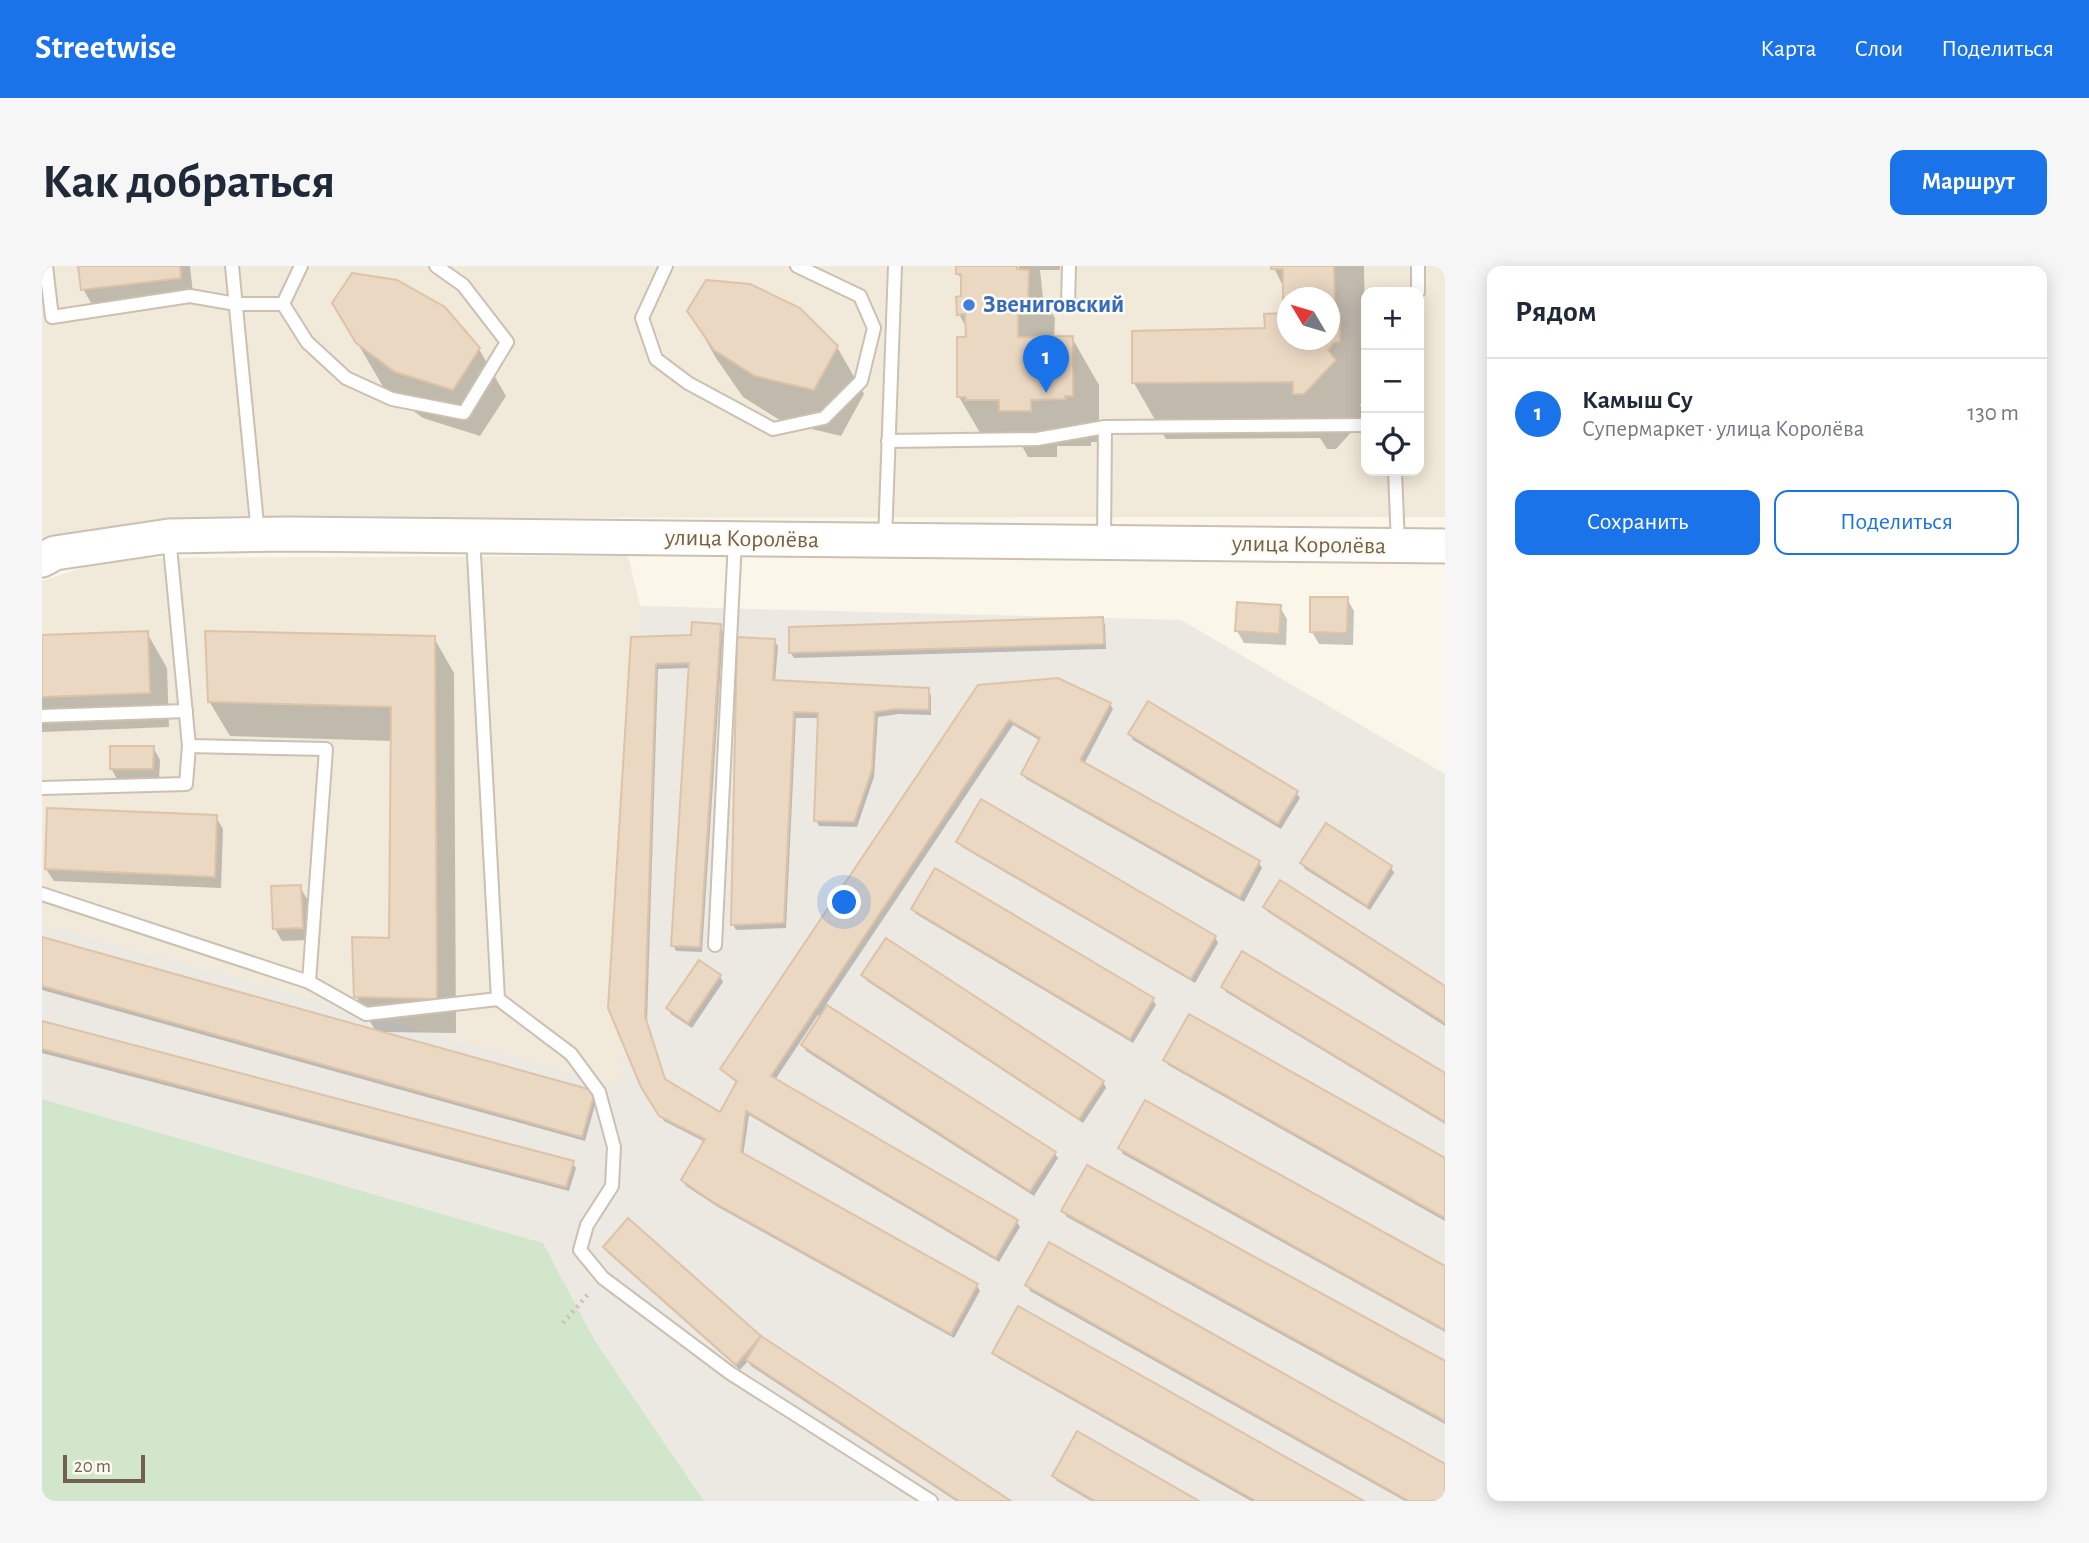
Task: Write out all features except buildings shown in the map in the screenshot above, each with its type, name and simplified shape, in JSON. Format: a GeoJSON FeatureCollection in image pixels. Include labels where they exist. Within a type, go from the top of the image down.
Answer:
{"type":"FeatureCollection","features":[{"type":"Feature","properties":{"kind":"street","name":"улица Королёва"},"geometry":{"type":"LineString","coordinates":[[42,560],[55,553],[169,536],[258,535],[1445,546]]}},
{"type":"Feature","properties":{"kind":"lane"},"geometry":{"type":"LineString","coordinates":[[46,266],[52,317],[190,296],[236,304],[283,304]]}},
{"type":"Feature","properties":{"kind":"lane"},"geometry":{"type":"LineString","coordinates":[[232,266],[258,535]]}},
{"type":"Feature","properties":{"kind":"lane"},"geometry":{"type":"LineString","coordinates":[[283,304],[301,266]]}},
{"type":"Feature","properties":{"kind":"lane"},"geometry":{"type":"LineString","coordinates":[[283,304],[306,342],[346,378],[393,399],[464,413],[507,342],[463,285],[436,266]]}},
{"type":"Feature","properties":{"kind":"lane"},"geometry":{"type":"LineString","coordinates":[[666,266],[642,318],[656,359],[688,383],[774,429],[824,418],[861,381],[874,328],[860,296],[797,266]]}},
{"type":"Feature","properties":{"kind":"lane"},"geometry":{"type":"LineString","coordinates":[[885,540],[895,266]]}},
{"type":"Feature","properties":{"kind":"lane"},"geometry":{"type":"LineString","coordinates":[[1068,305],[1069,266]]}},
{"type":"Feature","properties":{"kind":"lane"},"geometry":{"type":"LineString","coordinates":[[1418,266],[1418,287]]}},
{"type":"Feature","properties":{"kind":"lane"},"geometry":{"type":"LineString","coordinates":[[874,328],[892,336]]}},
{"type":"Feature","properties":{"kind":"lane"},"geometry":{"type":"LineString","coordinates":[[888,441],[1037,439],[1105,427],[1361,425]]}},
{"type":"Feature","properties":{"kind":"lane"},"geometry":{"type":"LineString","coordinates":[[1104,543],[1105,427]]}},
{"type":"Feature","properties":{"kind":"lane"},"geometry":{"type":"LineString","coordinates":[[1395,476],[1398,545]]}},
{"type":"Feature","properties":{"kind":"lane"},"geometry":{"type":"LineString","coordinates":[[42,788],[186,784],[189,746],[169,536]]}},
{"type":"Feature","properties":{"kind":"lane"},"geometry":{"type":"LineString","coordinates":[[473,536],[498,999]]}},
{"type":"Feature","properties":{"kind":"lane"},"geometry":{"type":"LineString","coordinates":[[715,945],[735,539]]}},
{"type":"Feature","properties":{"kind":"lane"},"geometry":{"type":"LineString","coordinates":[[42,716],[186,711]]}},
{"type":"Feature","properties":{"kind":"lane"},"geometry":{"type":"LineString","coordinates":[[189,746],[326,749],[309,982]]}},
{"type":"Feature","properties":{"kind":"lane"},"geometry":{"type":"LineString","coordinates":[[42,894],[309,982],[366,1014],[498,999],[572,1054],[599,1092],[614,1147],[612,1186],[587,1225],[580,1250],[603,1278],[730,1373],[931,1501]]}},
{"type":"Feature","properties":{"kind":"path"},"geometry":{"type":"LineString","coordinates":[[563,1323],[603,1278]]}},
{"type":"Feature","properties":{"kind":"shaded area"},"geometry":{"type":"Polygon","coordinates":[[[42,266],[1445,266],[1445,517],[276,518],[96,530],[42,543],[42,266]]]}},
{"type":"Feature","properties":{"kind":"shaded area"},"geometry":{"type":"Polygon","coordinates":[[[628,556],[640,606],[621,1086],[42,923],[42,581],[91,565],[136,558],[628,556]]]}},
{"type":"Feature","properties":{"kind":"shaded area"},"geometry":{"type":"Polygon","coordinates":[[[640,606],[1181,620],[1445,774],[1445,1501],[704,1501],[595,1341],[543,1243],[42,1099],[42,923],[621,1086],[640,606]]]}},
{"type":"Feature","properties":{"kind":"green space"},"geometry":{"type":"Polygon","coordinates":[[[42,1099],[543,1243],[595,1341],[704,1501],[42,1501],[42,1099]]]}},
{"type":"Feature","properties":{"kind":"place","name":"Звениговский"},"geometry":{"type":"Point","coordinates":[969,305]}},
{"type":"Feature","properties":{"kind":"place","name":"Камыш Су"},"geometry":{"type":"Point","coordinates":[1046,393]}}]}
